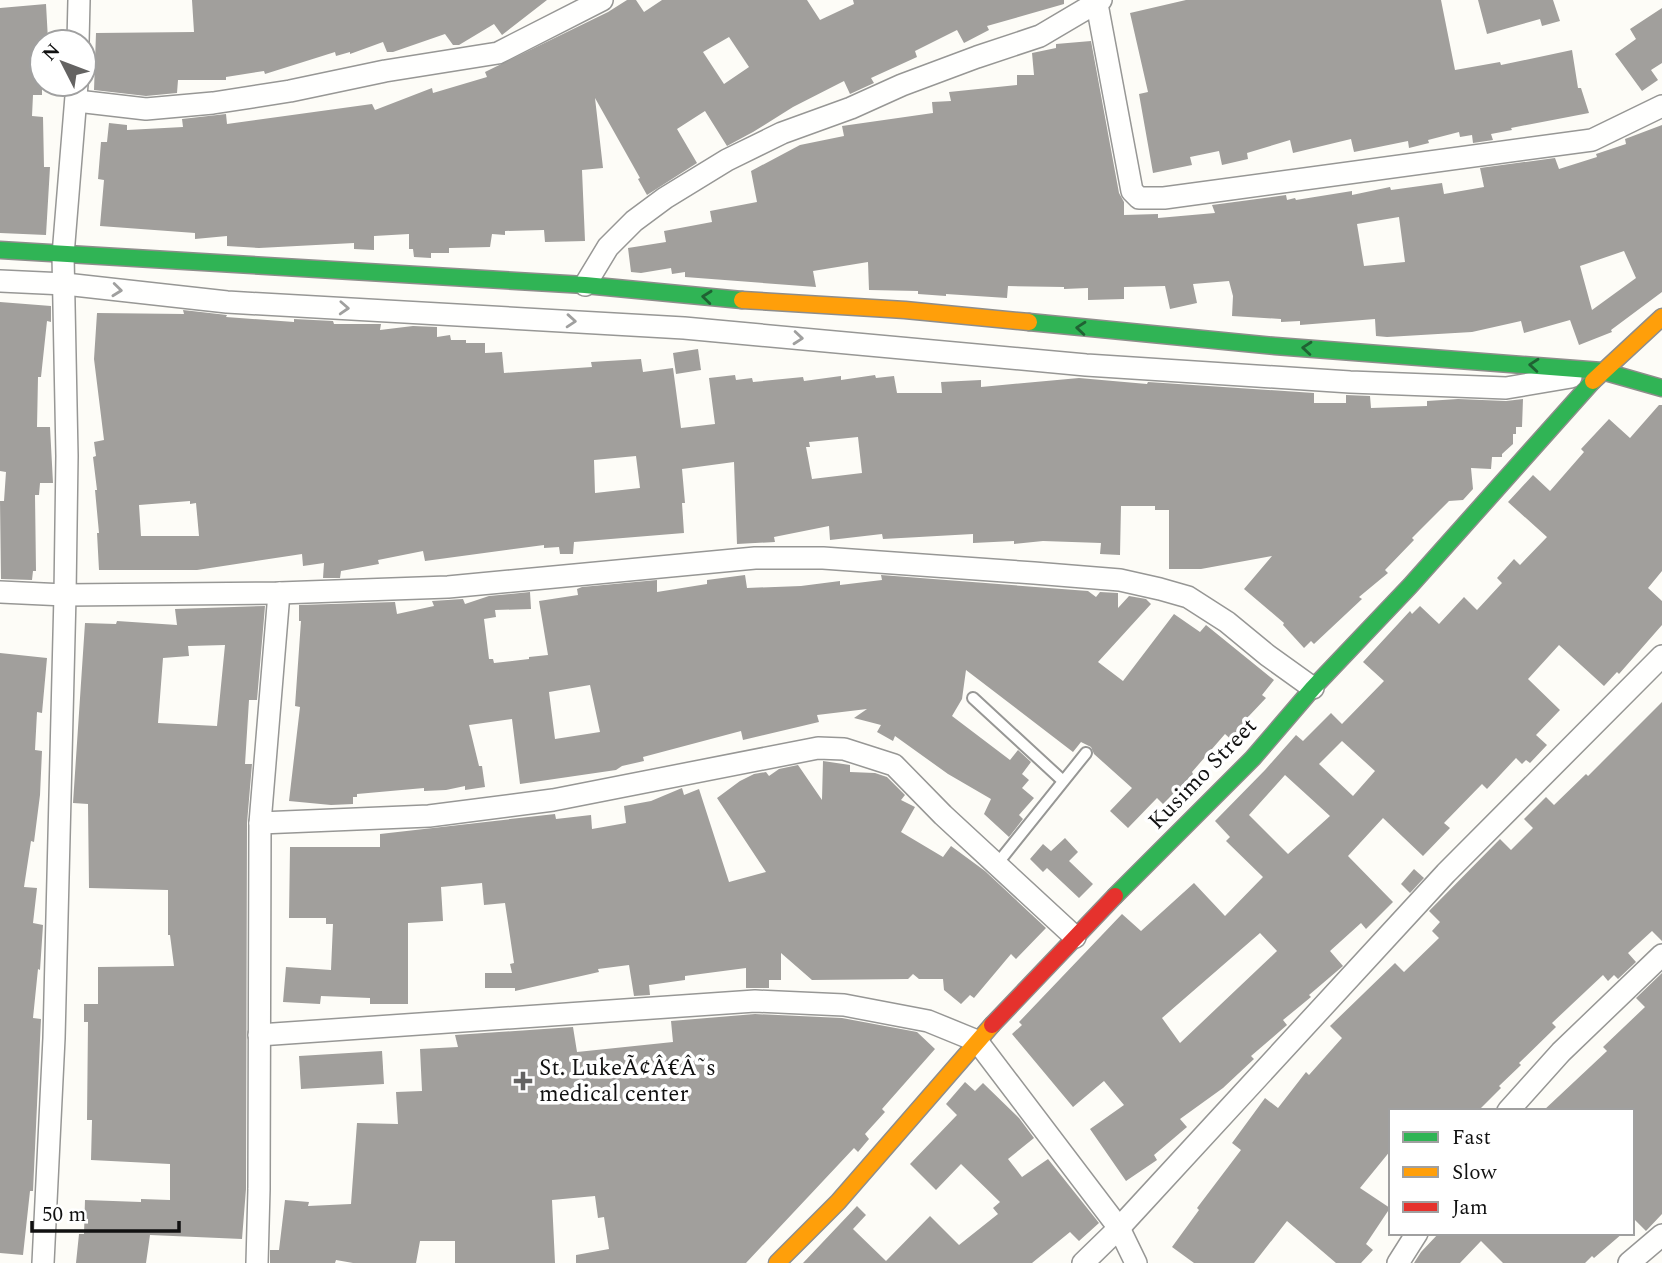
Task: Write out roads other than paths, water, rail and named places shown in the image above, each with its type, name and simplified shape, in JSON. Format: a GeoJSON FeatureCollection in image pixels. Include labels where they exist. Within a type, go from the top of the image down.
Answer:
{"type":"FeatureCollection","features":[{"type":"Feature","properties":{"kind":"street"},"geometry":{"type":"LineString","coordinates":[[78,28],[79,0]]}},
{"type":"Feature","properties":{"kind":"street"},"geometry":{"type":"LineString","coordinates":[[98,97],[146,109],[212,103],[498,53],[602,0]]}},
{"type":"Feature","properties":{"kind":"street"},"geometry":{"type":"LineString","coordinates":[[585,285],[608,247],[634,221],[727,160],[782,133],[851,108],[902,85],[1040,36],[1099,2],[1132,191],[1139,198],[1178,196],[1592,140],[1662,106]]}},
{"type":"Feature","properties":{"kind":"street"},"geometry":{"type":"LineString","coordinates":[[43,1263],[54,1038],[65,595],[67,456],[64,255],[77,98]]}},
{"type":"Feature","properties":{"kind":"street"},"geometry":{"type":"LineString","coordinates":[[0,250],[585,285],[725,299],[905,310],[1275,345],[1602,371],[1662,388]]}},
{"type":"Feature","properties":{"kind":"street"},"geometry":{"type":"LineString","coordinates":[[420,312],[424,277]]}},
{"type":"Feature","properties":{"kind":"street"},"geometry":{"type":"LineString","coordinates":[[0,281],[65,284],[227,302],[684,328],[1086,365],[1350,382],[1506,388],[1602,371]]}},
{"type":"Feature","properties":{"kind":"street","name":"Kusimo Street"},"geometry":{"type":"LineString","coordinates":[[778,1263],[838,1202],[977,1041],[1075,937],[1253,758],[1313,688],[1410,586],[1602,371],[1662,317]]}},
{"type":"Feature","properties":{"kind":"street"},"geometry":{"type":"LineString","coordinates":[[0,592],[65,595],[279,593],[449,587],[755,558],[823,558],[1120,580],[1160,589],[1188,597],[1227,622],[1313,688]]}},
{"type":"Feature","properties":{"kind":"street"},"geometry":{"type":"LineString","coordinates":[[257,1263],[260,1189],[260,823],[279,593]]}},
{"type":"Feature","properties":{"kind":"street"},"geometry":{"type":"LineString","coordinates":[[1083,1263],[1119,1228],[1446,873],[1662,656]]}},
{"type":"Feature","properties":{"kind":"street"},"geometry":{"type":"LineString","coordinates":[[260,823],[443,814],[553,800],[818,748],[844,749],[894,765],[943,815],[1075,937]]}},
{"type":"Feature","properties":{"kind":"street"},"geometry":{"type":"LineString","coordinates":[[1510,1109],[1561,1052],[1662,955]]}},
{"type":"Feature","properties":{"kind":"street"},"geometry":{"type":"LineString","coordinates":[[259,1035],[755,1001],[812,1002],[871,1008],[928,1021],[977,1041],[1119,1228],[1136,1263]]}},
{"type":"Feature","properties":{"kind":"street"},"geometry":{"type":"LineString","coordinates":[[1398,1263],[1416,1235]]}},
{"type":"Feature","properties":{"kind":"street"},"geometry":{"type":"LineString","coordinates":[[1629,1263],[1662,1235]]}},
{"type":"Feature","properties":{"kind":"lane"},"geometry":{"type":"LineString","coordinates":[[973,698],[1062,780]]}},
{"type":"Feature","properties":{"kind":"lane"},"geometry":{"type":"LineString","coordinates":[[997,864],[1086,753]]}},
{"type":"Feature","properties":{"kind":"place","name":"St. LukeÃ¢Â€Â˜s medical center"},"geometry":{"type":"Point","coordinates":[523,1081]}}]}
